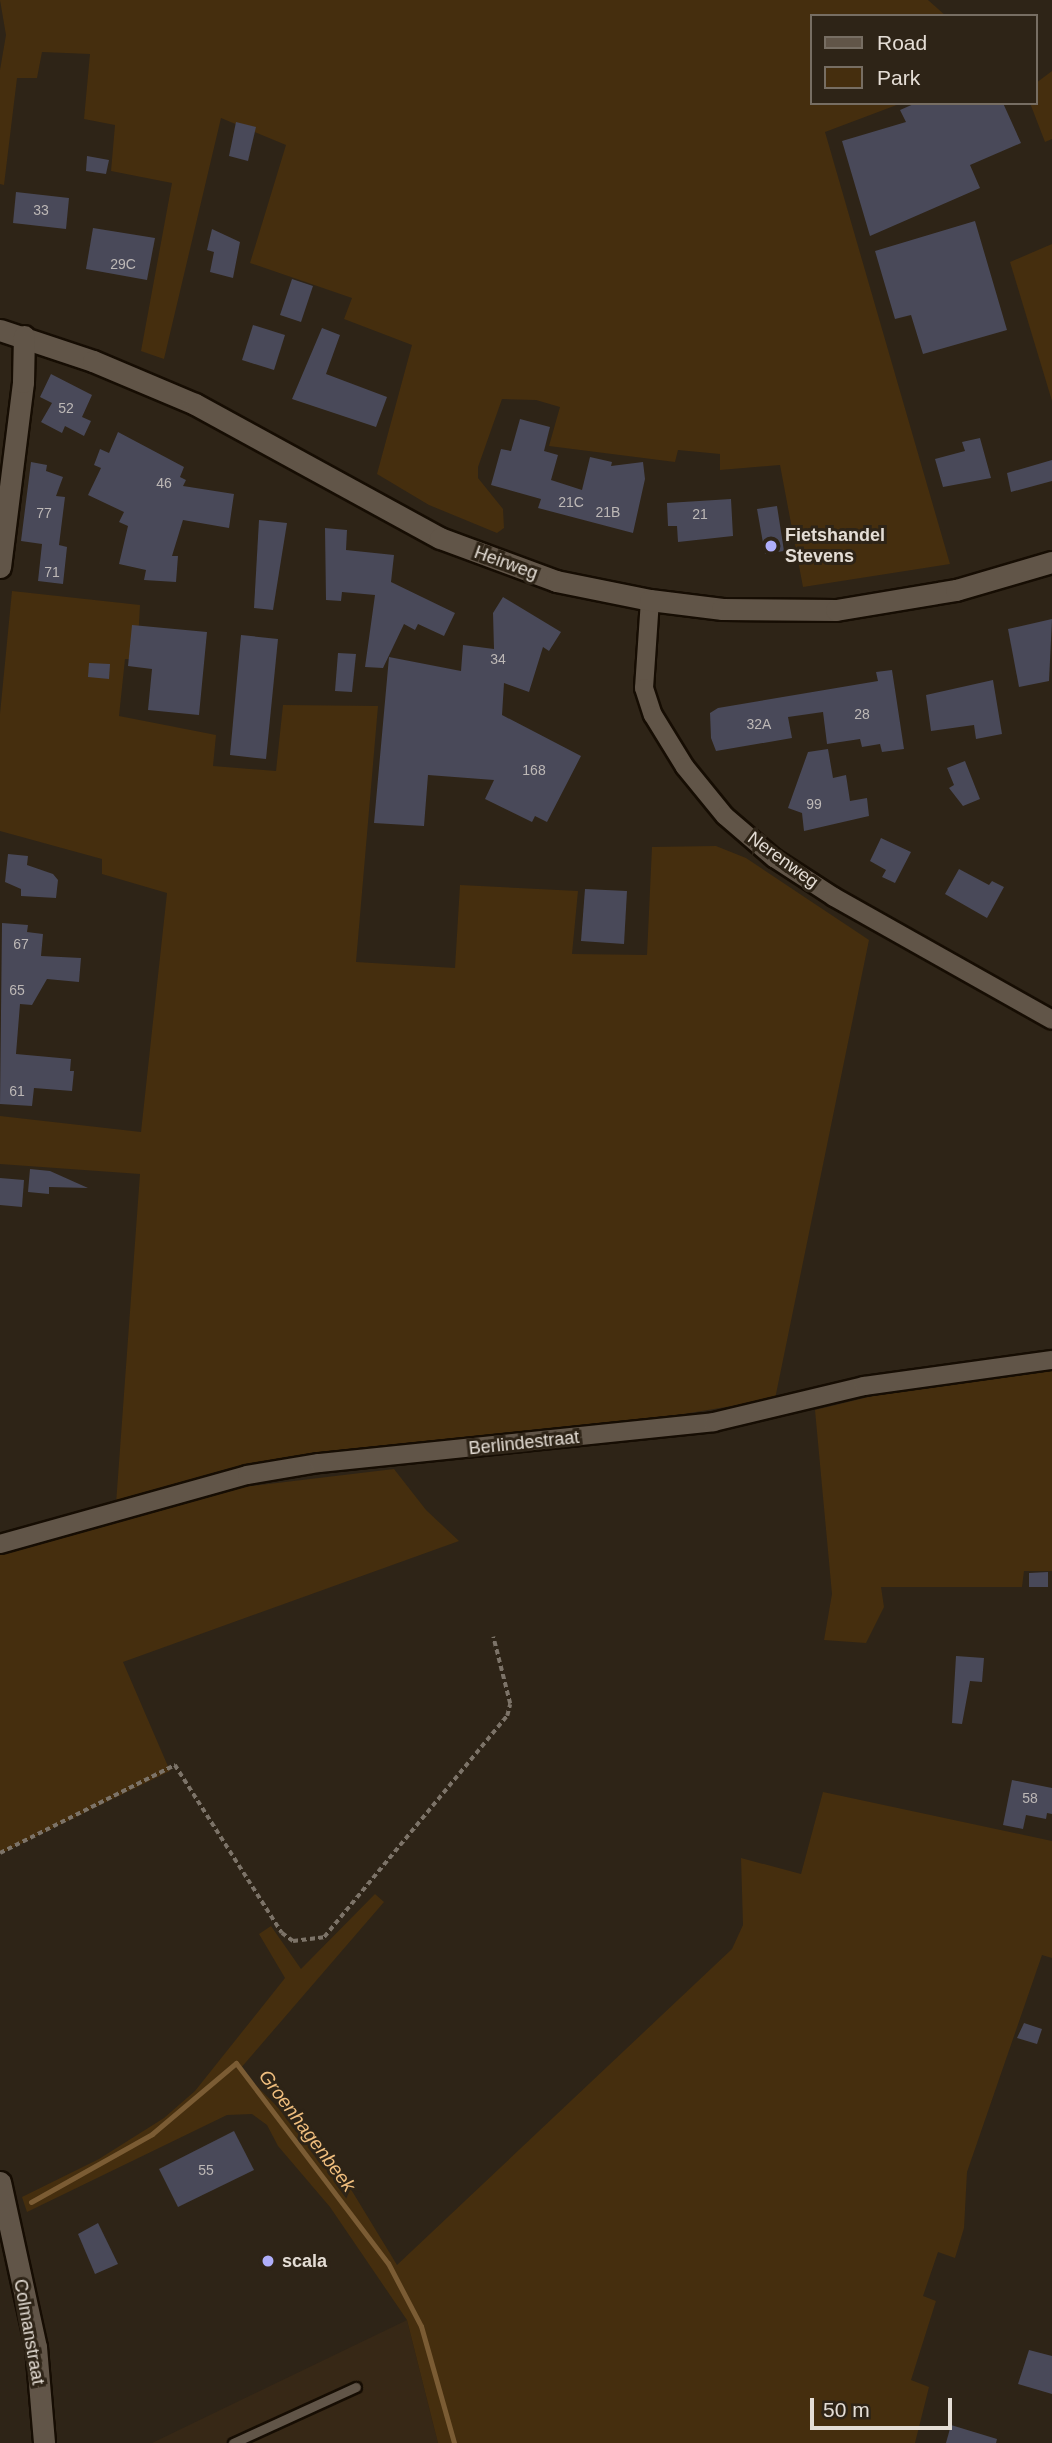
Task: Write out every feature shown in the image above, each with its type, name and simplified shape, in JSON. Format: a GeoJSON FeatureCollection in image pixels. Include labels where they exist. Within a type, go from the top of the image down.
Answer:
{"type":"FeatureCollection","features":[{"type":"Feature","properties":{"kind":"main road","name":"Heirweg"},"geometry":{"type":"LineString","coordinates":[[0,330],[24,336],[195,404],[389,512],[499,562],[556,581],[650,600],[735,610],[836,610],[956,590],[1052,562]]}},
{"type":"Feature","properties":{"kind":"main road"},"geometry":{"type":"LineString","coordinates":[[0,567],[23,382],[24,336]]}},
{"type":"Feature","properties":{"kind":"main road","name":"Colmanstraat"},"geometry":{"type":"LineString","coordinates":[[0,2182],[36,2347],[44,2443]]}},
{"type":"Feature","properties":{"kind":"street","name":"Nerenweg"},"geometry":{"type":"LineString","coordinates":[[650,600],[644,688],[653,715],[685,767],[725,816],[774,858],[834,897],[1052,1020]]}},
{"type":"Feature","properties":{"kind":"street","name":"Berlindestraat"},"geometry":{"type":"LineString","coordinates":[[0,1544],[247,1475],[319,1463],[715,1422],[864,1385],[940,1372],[1052,1360]]}},
{"type":"Feature","properties":{"kind":"lane"},"geometry":{"type":"LineString","coordinates":[[233,2443],[356,2387]]}},
{"type":"Feature","properties":{"kind":"path"},"geometry":{"type":"LineString","coordinates":[[0,1853],[175,1765],[282,1933],[293,1941],[324,1937],[507,1716],[510,1704],[493,1637]]}},
{"type":"Feature","properties":{"kind":"shaded area"},"geometry":{"type":"Polygon","coordinates":[[[407,2320],[438,2443],[152,2443],[407,2320]]]}},
{"type":"Feature","properties":{"kind":"green space"},"geometry":{"type":"Polygon","coordinates":[[[0,0],[928,0],[944,14],[810,14],[810,105],[897,105],[825,132],[950,564],[803,587],[780,465],[720,470],[720,454],[678,450],[675,462],[549,446],[560,407],[536,400],[502,399],[478,467],[478,478],[503,509],[504,528],[497,533],[429,505],[377,474],[412,345],[344,319],[352,298],[250,263],[286,145],[221,118],[164,359],[141,351],[172,183],[111,171],[115,125],[84,119],[90,54],[42,52],[37,78],[17,78],[4,185],[0,184],[0,70],[6,35],[0,0]]]}},
{"type":"Feature","properties":{"kind":"green space"},"geometry":{"type":"Polygon","coordinates":[[[1052,71],[1052,139],[1045,142],[1031,105],[1038,105],[1038,82],[1052,71]]]}},
{"type":"Feature","properties":{"kind":"green space"},"geometry":{"type":"Polygon","coordinates":[[[1052,244],[1052,401],[1010,262],[1052,244]]]}},
{"type":"Feature","properties":{"kind":"green space"},"geometry":{"type":"Polygon","coordinates":[[[12,591],[140,605],[137,659],[125,659],[119,716],[216,735],[213,766],[276,771],[283,705],[378,706],[356,962],[455,968],[460,885],[578,891],[572,954],[647,955],[652,847],[716,846],[746,858],[869,940],[775,1399],[653,1419],[277,1459],[116,1504],[140,1174],[0,1164],[0,1116],[141,1132],[167,893],[102,874],[102,859],[0,831],[0,714],[12,591]]]}},
{"type":"Feature","properties":{"kind":"green space"},"geometry":{"type":"Polygon","coordinates":[[[1052,1367],[1052,1571],[1024,1571],[1022,1587],[881,1587],[884,1607],[866,1643],[824,1640],[832,1594],[815,1410],[947,1378],[1052,1367]]]}},
{"type":"Feature","properties":{"kind":"green space"},"geometry":{"type":"Polygon","coordinates":[[[394,1469],[426,1510],[459,1541],[123,1662],[170,1771],[0,1854],[0,1553],[227,1489],[394,1469]]]}},
{"type":"Feature","properties":{"kind":"green space"},"geometry":{"type":"Polygon","coordinates":[[[823,1792],[1052,1841],[1052,1958],[1042,1955],[967,2172],[964,2228],[955,2258],[938,2252],[923,2296],[936,2301],[911,2380],[929,2387],[915,2443],[438,2443],[407,2320],[330,2207],[278,2146],[267,2125],[252,2114],[227,2115],[27,2212],[22,2197],[99,2159],[164,2118],[195,2091],[285,1978],[259,1934],[271,1926],[301,1969],[375,1894],[384,1902],[240,2069],[338,2168],[397,2265],[732,1949],[743,1925],[741,1858],[801,1874],[823,1792]]]}},
{"type":"Feature","properties":{"kind":"building"},"geometry":{"type":"Polygon","coordinates":[[[911,105],[1004,105],[1021,143],[970,165],[980,188],[870,236],[842,141],[906,122],[900,110],[911,105]]]}},
{"type":"Feature","properties":{"kind":"building"},"geometry":{"type":"Polygon","coordinates":[[[236,122],[256,127],[248,161],[229,156],[236,122]]]}},
{"type":"Feature","properties":{"kind":"building"},"geometry":{"type":"Polygon","coordinates":[[[87,156],[109,160],[106,174],[86,171],[87,156]]]}},
{"type":"Feature","properties":{"kind":"building"},"geometry":{"type":"Polygon","coordinates":[[[16,192],[69,198],[66,229],[13,223],[16,192]]]}},
{"type":"Feature","properties":{"kind":"building"},"geometry":{"type":"Polygon","coordinates":[[[975,221],[1007,330],[923,354],[911,315],[895,319],[875,251],[975,221]]]}},
{"type":"Feature","properties":{"kind":"building"},"geometry":{"type":"Polygon","coordinates":[[[93,228],[155,238],[147,280],[86,269],[93,228]]]}},
{"type":"Feature","properties":{"kind":"building"},"geometry":{"type":"Polygon","coordinates":[[[212,229],[240,242],[233,278],[210,272],[214,252],[207,250],[212,229]]]}},
{"type":"Feature","properties":{"kind":"building"},"geometry":{"type":"Polygon","coordinates":[[[292,279],[313,286],[301,322],[280,315],[292,279]]]}},
{"type":"Feature","properties":{"kind":"building"},"geometry":{"type":"Polygon","coordinates":[[[253,325],[285,335],[274,370],[242,360],[253,325]]]}},
{"type":"Feature","properties":{"kind":"building"},"geometry":{"type":"Polygon","coordinates":[[[322,328],[340,335],[326,374],[387,397],[376,427],[292,399],[322,328]]]}},
{"type":"Feature","properties":{"kind":"building"},"geometry":{"type":"Polygon","coordinates":[[[51,374],[92,395],[82,417],[91,421],[84,436],[65,426],[62,433],[41,422],[52,403],[40,397],[51,374]]]}},
{"type":"Feature","properties":{"kind":"building"},"geometry":{"type":"Polygon","coordinates":[[[520,419],[550,427],[544,451],[558,455],[551,480],[582,490],[590,457],[612,462],[611,466],[643,462],[645,479],[633,533],[538,508],[541,499],[491,485],[501,449],[511,451],[520,419]]]}},
{"type":"Feature","properties":{"kind":"building"},"geometry":{"type":"Polygon","coordinates":[[[118,432],[184,467],[180,477],[186,480],[183,486],[234,494],[229,528],[183,520],[172,556],[178,556],[176,582],[144,580],[146,570],[119,564],[128,526],[119,522],[124,512],[88,495],[101,468],[94,465],[100,449],[109,453],[118,432]]]}},
{"type":"Feature","properties":{"kind":"building"},"geometry":{"type":"Polygon","coordinates":[[[980,438],[991,478],[943,487],[935,459],[965,451],[962,442],[980,438]]]}},
{"type":"Feature","properties":{"kind":"building"},"geometry":{"type":"Polygon","coordinates":[[[1052,460],[1052,481],[1011,492],[1007,473],[1052,460]]]}},
{"type":"Feature","properties":{"kind":"building"},"geometry":{"type":"Polygon","coordinates":[[[31,462],[47,465],[46,471],[63,477],[56,496],[65,497],[59,545],[67,547],[63,584],[38,581],[42,544],[21,541],[31,462]]]}},
{"type":"Feature","properties":{"kind":"building"},"geometry":{"type":"Polygon","coordinates":[[[731,499],[733,536],[678,542],[677,526],[668,526],[667,503],[731,499]]]}},
{"type":"Feature","properties":{"kind":"building"},"geometry":{"type":"Polygon","coordinates":[[[777,506],[784,551],[765,554],[757,509],[777,506]]]}},
{"type":"Feature","properties":{"kind":"building"},"geometry":{"type":"Polygon","coordinates":[[[259,520],[287,523],[273,610],[254,608],[259,520]]]}},
{"type":"Feature","properties":{"kind":"building"},"geometry":{"type":"Polygon","coordinates":[[[325,528],[347,530],[346,550],[394,555],[391,582],[455,613],[444,636],[418,624],[415,630],[404,624],[383,668],[365,667],[375,595],[342,592],[341,601],[326,600],[325,528]]]}},
{"type":"Feature","properties":{"kind":"building"},"geometry":{"type":"Polygon","coordinates":[[[503,597],[561,632],[549,651],[543,647],[529,692],[504,683],[502,715],[581,756],[547,822],[535,816],[532,822],[485,799],[494,780],[428,775],[424,826],[374,823],[389,657],[461,671],[463,645],[494,649],[493,613],[503,597]]]}},
{"type":"Feature","properties":{"kind":"building"},"geometry":{"type":"Polygon","coordinates":[[[1052,619],[1049,681],[1019,687],[1008,629],[1052,619]]]}},
{"type":"Feature","properties":{"kind":"building"},"geometry":{"type":"Polygon","coordinates":[[[132,625],[207,632],[199,715],[148,710],[152,669],[128,666],[132,625]]]}},
{"type":"Feature","properties":{"kind":"building"},"geometry":{"type":"Polygon","coordinates":[[[241,635],[278,639],[266,759],[230,755],[241,635]]]}},
{"type":"Feature","properties":{"kind":"building"},"geometry":{"type":"Polygon","coordinates":[[[338,653],[356,654],[352,692],[335,691],[338,653]]]}},
{"type":"Feature","properties":{"kind":"building"},"geometry":{"type":"Polygon","coordinates":[[[89,663],[110,664],[109,679],[88,677],[89,663]]]}},
{"type":"Feature","properties":{"kind":"building"},"geometry":{"type":"Polygon","coordinates":[[[892,670],[904,749],[882,752],[880,744],[862,747],[860,739],[827,744],[823,712],[788,717],[792,738],[716,751],[711,738],[710,713],[718,708],[878,681],[876,672],[892,670]]]}},
{"type":"Feature","properties":{"kind":"building"},"geometry":{"type":"Polygon","coordinates":[[[993,680],[1002,734],[976,739],[974,725],[931,731],[926,695],[993,680]]]}},
{"type":"Feature","properties":{"kind":"building"},"geometry":{"type":"Polygon","coordinates":[[[828,749],[833,778],[846,775],[850,801],[867,798],[869,816],[804,831],[802,813],[788,808],[808,752],[828,749]]]}},
{"type":"Feature","properties":{"kind":"building"},"geometry":{"type":"Polygon","coordinates":[[[965,761],[980,799],[963,806],[949,788],[954,785],[947,768],[965,761]]]}},
{"type":"Feature","properties":{"kind":"building"},"geometry":{"type":"Polygon","coordinates":[[[881,838],[911,852],[895,883],[882,877],[886,870],[870,861],[881,838]]]}},
{"type":"Feature","properties":{"kind":"building"},"geometry":{"type":"Polygon","coordinates":[[[8,854],[28,856],[27,865],[53,874],[58,880],[56,898],[21,896],[21,889],[5,882],[8,854]]]}},
{"type":"Feature","properties":{"kind":"building"},"geometry":{"type":"Polygon","coordinates":[[[959,869],[989,885],[992,881],[1004,887],[987,918],[945,894],[959,869]]]}},
{"type":"Feature","properties":{"kind":"building"},"geometry":{"type":"Polygon","coordinates":[[[585,889],[627,891],[624,944],[581,941],[585,889]]]}},
{"type":"Feature","properties":{"kind":"building"},"geometry":{"type":"Polygon","coordinates":[[[2,923],[28,925],[27,932],[43,934],[41,956],[81,958],[79,982],[47,979],[32,1005],[20,1004],[16,1054],[71,1059],[70,1071],[74,1071],[72,1091],[34,1088],[32,1106],[0,1104],[2,923]]]}},
{"type":"Feature","properties":{"kind":"building"},"geometry":{"type":"Polygon","coordinates":[[[30,1169],[50,1171],[88,1188],[49,1187],[49,1194],[28,1192],[30,1169]]]}},
{"type":"Feature","properties":{"kind":"building"},"geometry":{"type":"Polygon","coordinates":[[[0,1178],[24,1180],[22,1207],[0,1205],[0,1178]]]}},
{"type":"Feature","properties":{"kind":"building"},"geometry":{"type":"Polygon","coordinates":[[[1048,1572],[1048,1587],[1029,1587],[1029,1573],[1048,1572]]]}},
{"type":"Feature","properties":{"kind":"building"},"geometry":{"type":"Polygon","coordinates":[[[956,1656],[984,1658],[982,1682],[970,1681],[962,1724],[952,1723],[956,1656]]]}},
{"type":"Feature","properties":{"kind":"building"},"geometry":{"type":"Polygon","coordinates":[[[1012,1780],[1052,1788],[1052,1814],[1047,1813],[1046,1819],[1026,1815],[1023,1829],[1003,1825],[1012,1780]]]}},
{"type":"Feature","properties":{"kind":"building"},"geometry":{"type":"Polygon","coordinates":[[[1024,2023],[1042,2029],[1037,2044],[1017,2038],[1024,2023]]]}},
{"type":"Feature","properties":{"kind":"building"},"geometry":{"type":"Polygon","coordinates":[[[234,2131],[254,2170],[178,2207],[159,2169],[234,2131]]]}},
{"type":"Feature","properties":{"kind":"building"},"geometry":{"type":"Polygon","coordinates":[[[98,2223],[118,2264],[95,2274],[78,2234],[98,2223]]]}},
{"type":"Feature","properties":{"kind":"building"},"geometry":{"type":"Polygon","coordinates":[[[1029,2350],[1052,2356],[1052,2394],[1018,2384],[1029,2350]]]}},
{"type":"Feature","properties":{"kind":"building"},"geometry":{"type":"Polygon","coordinates":[[[951,2425],[997,2439],[996,2443],[946,2443],[951,2425]]]}},
{"type":"Feature","properties":{"kind":"waterway","name":"Groenhagenbeek"},"geometry":{"type":"LineString","coordinates":[[31,2202],[152,2134],[236,2063],[388,2263],[421,2326],[454,2443]]}},
{"type":"Feature","properties":{"kind":"place","name":"Fietshandel Stevens"},"geometry":{"type":"Point","coordinates":[771,546]}},
{"type":"Feature","properties":{"kind":"place","name":"scala"},"geometry":{"type":"Point","coordinates":[268,2261]}}]}
